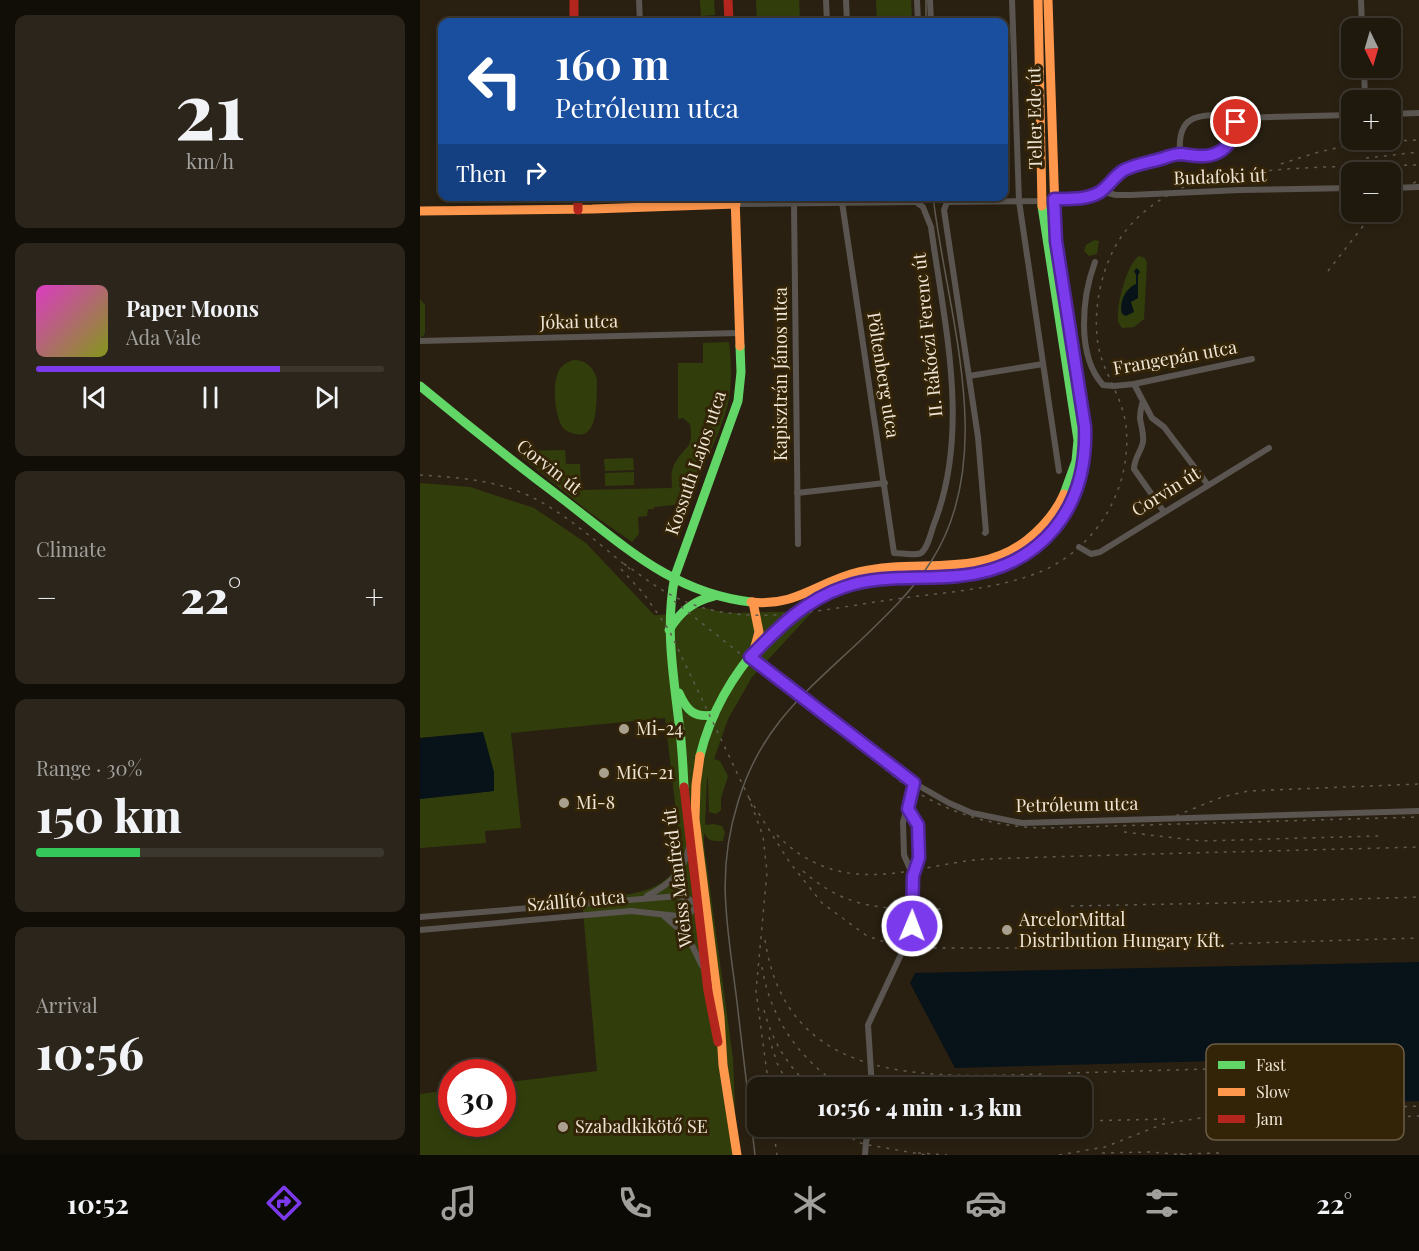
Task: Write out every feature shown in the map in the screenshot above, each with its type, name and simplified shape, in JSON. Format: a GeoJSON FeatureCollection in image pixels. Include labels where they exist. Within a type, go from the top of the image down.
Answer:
{"type":"FeatureCollection","features":[{"type":"Feature","properties":{"kind":"main road"},"geometry":{"type":"LineString","coordinates":[[574,0],[574,18]]}},
{"type":"Feature","properties":{"kind":"main road"},"geometry":{"type":"LineString","coordinates":[[728,0],[729,18]]}},
{"type":"Feature","properties":{"kind":"main road","name":"Teller Ede út"},"geometry":{"type":"LineString","coordinates":[[753,602],[786,602],[840,577],[884,567],[979,563],[1000,556],[1033,536],[1058,507],[1070,486],[1078,454],[1077,429],[1043,225],[1038,0]]}},
{"type":"Feature","properties":{"kind":"main road","name":"Teller Ede út"},"geometry":{"type":"LineString","coordinates":[[750,657],[793,614],[843,587],[898,577],[955,577],[986,572],[1021,557],[1054,531],[1077,489],[1083,471],[1086,449],[1085,427],[1056,241],[1048,0]]}},
{"type":"Feature","properties":{"kind":"main road"},"geometry":{"type":"LineString","coordinates":[[578,201],[578,210]]}},
{"type":"Feature","properties":{"kind":"main road"},"geometry":{"type":"LineString","coordinates":[[420,211],[578,210],[719,201]]}},
{"type":"Feature","properties":{"kind":"main road","name":"Kossuth Lajos utca"},"geometry":{"type":"LineString","coordinates":[[671,595],[673,580],[738,400],[741,372],[735,201]]}},
{"type":"Feature","properties":{"kind":"main road","name":"Corvin út"},"geometry":{"type":"LineString","coordinates":[[420,386],[658,571],[673,580],[704,591]]}},
{"type":"Feature","properties":{"kind":"main road"},"geometry":{"type":"LineString","coordinates":[[671,595],[658,571],[672,568],[680,561],[686,577],[704,591],[753,602],[759,635],[750,657]]}},
{"type":"Feature","properties":{"kind":"main road","name":"Weiss Manfréd út"},"geometry":{"type":"LineString","coordinates":[[671,595],[669,630],[705,977],[723,1065],[737,1155]]}},
{"type":"Feature","properties":{"kind":"main road"},"geometry":{"type":"LineString","coordinates":[[669,630],[684,609],[698,600],[719,595]]}},
{"type":"Feature","properties":{"kind":"main road","name":"Weiss Manfréd út"},"geometry":{"type":"LineString","coordinates":[[723,1065],[720,1017],[695,819],[694,793],[701,753],[714,716],[730,686],[750,657]]}},
{"type":"Feature","properties":{"kind":"main road","name":"Weiss Manfréd út"},"geometry":{"type":"LineString","coordinates":[[676,685],[685,705],[693,715],[714,716]]}},
{"type":"Feature","properties":{"kind":"street"},"geometry":{"type":"LineString","coordinates":[[639,0],[640,18]]}},
{"type":"Feature","properties":{"kind":"street"},"geometry":{"type":"LineString","coordinates":[[826,0],[827,18]]}},
{"type":"Feature","properties":{"kind":"street"},"geometry":{"type":"LineString","coordinates":[[846,0],[847,18]]}},
{"type":"Feature","properties":{"kind":"street"},"geometry":{"type":"LineString","coordinates":[[917,0],[918,18]]}},
{"type":"Feature","properties":{"kind":"street"},"geometry":{"type":"LineString","coordinates":[[930,0],[931,18]]}},
{"type":"Feature","properties":{"kind":"street"},"geometry":{"type":"LineString","coordinates":[[1012,0],[1019,201],[1059,471]]}},
{"type":"Feature","properties":{"kind":"street"},"geometry":{"type":"LineString","coordinates":[[1362,0],[1362,18]]}},
{"type":"Feature","properties":{"kind":"street"},"geometry":{"type":"LineString","coordinates":[[1401,114],[1419,113]]}},
{"type":"Feature","properties":{"kind":"street"},"geometry":{"type":"LineString","coordinates":[[1100,192],[1114,177],[1126,169],[1180,154],[1192,157],[1204,156],[1222,150],[1236,131],[1236,122],[1229,115],[1201,115],[1191,118],[1183,128],[1180,138],[1180,154]]}},
{"type":"Feature","properties":{"kind":"street"},"geometry":{"type":"LineString","coordinates":[[1233,118],[1341,115]]}},
{"type":"Feature","properties":{"kind":"street"},"geometry":{"type":"LineString","coordinates":[[1401,188],[1419,187]]}},
{"type":"Feature","properties":{"kind":"street","name":"Budafoki út"},"geometry":{"type":"LineString","coordinates":[[1008,201],[1041,201],[1084,197],[1100,192],[1131,195],[1341,188]]}},
{"type":"Feature","properties":{"kind":"street"},"geometry":{"type":"LineString","coordinates":[[755,201],[794,203],[868,201]]}},
{"type":"Feature","properties":{"kind":"street","name":"II. Rákóczi Ferenc út"},"geometry":{"type":"LineString","coordinates":[[894,553],[919,554],[922,552],[936,520],[943,496],[953,438],[951,378],[931,227],[920,201]]}},
{"type":"Feature","properties":{"kind":"street","name":"II. Rákóczi Ferenc út"},"geometry":{"type":"LineString","coordinates":[[945,201],[944,210],[978,437],[986,532],[984,533]]}},
{"type":"Feature","properties":{"kind":"street","name":"Pöltenberg utca"},"geometry":{"type":"LineString","coordinates":[[842,202],[894,553]]}},
{"type":"Feature","properties":{"kind":"street","name":"Kapisztrán János utca"},"geometry":{"type":"LineString","coordinates":[[794,203],[798,544]]}},
{"type":"Feature","properties":{"kind":"street","name":"Frangepán utca"},"geometry":{"type":"LineString","coordinates":[[1095,262],[1086,293],[1084,323],[1092,370],[1103,385],[1114,387],[1134,384],[1252,359]]}},
{"type":"Feature","properties":{"kind":"street","name":"Jókai utca"},"geometry":{"type":"LineString","coordinates":[[420,341],[739,333]]}},
{"type":"Feature","properties":{"kind":"street"},"geometry":{"type":"LineString","coordinates":[[969,376],[1043,364]]}},
{"type":"Feature","properties":{"kind":"street"},"geometry":{"type":"LineString","coordinates":[[1134,384],[1142,403],[1152,418],[1164,427],[1208,485]]}},
{"type":"Feature","properties":{"kind":"street"},"geometry":{"type":"LineString","coordinates":[[1142,403],[1140,418],[1144,430],[1143,439],[1134,469],[1164,512]]}},
{"type":"Feature","properties":{"kind":"street","name":"Corvin út"},"geometry":{"type":"LineString","coordinates":[[1080,547],[1091,554],[1100,552],[1269,448]]}},
{"type":"Feature","properties":{"kind":"street"},"geometry":{"type":"LineString","coordinates":[[797,493],[885,483]]}},
{"type":"Feature","properties":{"kind":"street","name":"Petróleum utca"},"geometry":{"type":"LineString","coordinates":[[750,657],[914,783],[972,813],[1022,823],[1419,811]]}},
{"type":"Feature","properties":{"kind":"street"},"geometry":{"type":"LineString","coordinates":[[913,876],[904,855],[903,822],[914,783]]}},
{"type":"Feature","properties":{"kind":"street"},"geometry":{"type":"LineString","coordinates":[[871,1077],[868,1025],[912,926],[913,876],[919,858],[918,825],[908,809]]}},
{"type":"Feature","properties":{"kind":"street","name":"Szállító utca"},"geometry":{"type":"LineString","coordinates":[[645,897],[663,888],[680,872],[690,843]]}},
{"type":"Feature","properties":{"kind":"street"},"geometry":{"type":"LineString","coordinates":[[704,892],[699,905],[709,920]]}},
{"type":"Feature","properties":{"kind":"street","name":"Szállító utca"},"geometry":{"type":"LineString","coordinates":[[420,917],[645,897],[679,896],[699,905],[684,915],[631,911],[420,930]]}},
{"type":"Feature","properties":{"kind":"street"},"geometry":{"type":"LineString","coordinates":[[579,903],[580,915]]}},
{"type":"Feature","properties":{"kind":"street"},"geometry":{"type":"LineString","coordinates":[[490,911],[491,924]]}},
{"type":"Feature","properties":{"kind":"street"},"geometry":{"type":"LineString","coordinates":[[664,915],[688,937],[705,977]]}},
{"type":"Feature","properties":{"kind":"street"},"geometry":{"type":"LineString","coordinates":[[865,1155],[868,1137]]}},
{"type":"Feature","properties":{"kind":"green space"},"geometry":{"type":"Polygon","coordinates":[[[700,0],[714,0],[715,15],[701,16],[700,0]]]}},
{"type":"Feature","properties":{"kind":"green space"},"geometry":{"type":"Polygon","coordinates":[[[756,0],[799,0],[800,18],[757,18],[756,0]]]}},
{"type":"Feature","properties":{"kind":"green space"},"geometry":{"type":"Polygon","coordinates":[[[876,0],[911,0],[912,18],[877,18],[876,0]]]}},
{"type":"Feature","properties":{"kind":"green space"},"geometry":{"type":"Polygon","coordinates":[[[1094,240],[1099,241],[1097,254],[1089,256],[1084,251],[1086,245],[1094,240]]]}},
{"type":"Feature","properties":{"kind":"green space"},"geometry":{"type":"Polygon","coordinates":[[[1139,256],[1145,258],[1147,263],[1144,319],[1134,327],[1122,328],[1118,322],[1120,297],[1130,268],[1139,256]]]}},
{"type":"Feature","properties":{"kind":"green space"},"geometry":{"type":"Polygon","coordinates":[[[420,299],[425,305],[425,332],[420,338],[420,299]]]}},
{"type":"Feature","properties":{"kind":"green space"},"geometry":{"type":"Polygon","coordinates":[[[729,342],[731,384],[729,398],[722,425],[710,452],[683,504],[648,509],[647,516],[638,517],[639,534],[632,542],[589,512],[519,455],[524,451],[565,450],[566,464],[580,464],[581,490],[672,488],[673,466],[690,443],[691,438],[690,424],[683,418],[678,419],[678,363],[703,363],[703,343],[729,342]]]}},
{"type":"Feature","properties":{"kind":"green space"},"geometry":{"type":"Polygon","coordinates":[[[573,360],[589,365],[597,380],[594,420],[591,428],[585,433],[577,434],[565,430],[562,425],[555,394],[559,371],[573,360]]]}},
{"type":"Feature","properties":{"kind":"green space"},"geometry":{"type":"Polygon","coordinates":[[[633,458],[634,470],[605,471],[604,459],[633,458]]]}},
{"type":"Feature","properties":{"kind":"green space"},"geometry":{"type":"Polygon","coordinates":[[[634,472],[634,485],[605,486],[605,473],[634,472]]]}},
{"type":"Feature","properties":{"kind":"green space"},"geometry":{"type":"Polygon","coordinates":[[[420,483],[470,487],[534,508],[586,543],[654,615],[687,614],[695,608],[727,613],[813,611],[752,677],[728,719],[714,759],[720,761],[728,776],[721,798],[721,810],[716,814],[709,812],[708,777],[707,779],[705,825],[722,826],[725,832],[723,841],[712,840],[704,833],[704,845],[733,1059],[737,1155],[420,1155],[420,1094],[438,1092],[438,1137],[516,1137],[516,1081],[597,1071],[582,899],[627,895],[655,886],[667,879],[676,868],[681,853],[665,718],[511,733],[521,828],[485,831],[486,843],[420,848],[420,799],[493,791],[483,732],[420,738],[420,483]]]}},
{"type":"Feature","properties":{"kind":"shaded area"},"geometry":{"type":"Polygon","coordinates":[[[1137,268],[1140,272],[1138,298],[1131,302],[1134,312],[1126,316],[1122,314],[1122,301],[1129,289],[1136,284],[1134,271],[1137,268]]]}},
{"type":"Feature","properties":{"kind":"shaded area"},"geometry":{"type":"Polygon","coordinates":[[[483,732],[494,772],[494,791],[420,799],[420,738],[483,732]]]}},
{"type":"Feature","properties":{"kind":"shaded area"},"geometry":{"type":"Polygon","coordinates":[[[1419,962],[1419,1101],[1404,1101],[1404,1044],[1206,1044],[1206,1061],[955,1068],[910,983],[915,973],[1419,962]]]}},
{"type":"Feature","properties":{"kind":"tram line"},"geometry":{"type":"LineString","coordinates":[[926,0],[926,18]]}},
{"type":"Feature","properties":{"kind":"tram line"},"geometry":{"type":"LineString","coordinates":[[755,1155],[725,898],[725,875],[731,827],[748,775],[759,751],[773,730],[805,693],[908,592],[932,560],[952,519],[962,475],[965,429],[956,334],[934,201]]}},
{"type":"Feature","properties":{"kind":"railway"},"geometry":{"type":"LineString","coordinates":[[1281,164],[1362,142],[1419,140]]}},
{"type":"Feature","properties":{"kind":"railway"},"geometry":{"type":"LineString","coordinates":[[1366,158],[1419,152]]}},
{"type":"Feature","properties":{"kind":"railway"},"geometry":{"type":"LineString","coordinates":[[624,564],[665,592],[697,606],[751,615],[807,612],[977,588],[1012,581],[1052,567],[1089,537],[1104,518],[1123,474],[1126,426],[1119,400],[1101,357],[1096,325],[1104,272],[1128,228],[1144,212],[1173,193],[1193,183],[1216,177],[1295,169],[1419,165]]}},
{"type":"Feature","properties":{"kind":"railway"},"geometry":{"type":"LineString","coordinates":[[1401,191],[1419,180]]}},
{"type":"Feature","properties":{"kind":"railway"},"geometry":{"type":"LineString","coordinates":[[1328,271],[1366,222]]}},
{"type":"Feature","properties":{"kind":"railway"},"geometry":{"type":"LineString","coordinates":[[420,475],[490,483],[528,495],[559,513],[630,569]]}},
{"type":"Feature","properties":{"kind":"railway"},"geometry":{"type":"LineString","coordinates":[[621,569],[644,594],[669,630],[749,798],[763,836],[767,872],[756,991],[768,1077]]}},
{"type":"Feature","properties":{"kind":"railway"},"geometry":{"type":"LineString","coordinates":[[674,601],[901,782],[934,802],[969,816],[1005,825],[1044,828],[1419,817]]}},
{"type":"Feature","properties":{"kind":"railway"},"geometry":{"type":"LineString","coordinates":[[1168,819],[1222,797],[1248,791],[1419,784]]}},
{"type":"Feature","properties":{"kind":"railway"},"geometry":{"type":"LineString","coordinates":[[749,798],[790,863],[822,903],[867,936],[885,942],[917,948],[1089,948],[1419,938]]}},
{"type":"Feature","properties":{"kind":"railway"},"geometry":{"type":"LineString","coordinates":[[1124,832],[1201,841],[1378,836]]}},
{"type":"Feature","properties":{"kind":"railway"},"geometry":{"type":"LineString","coordinates":[[777,835],[794,850],[824,867],[846,873],[873,875],[988,859],[1419,847]]}},
{"type":"Feature","properties":{"kind":"railway"},"geometry":{"type":"LineString","coordinates":[[803,871],[836,894],[852,901],[886,908],[943,909]]}},
{"type":"Feature","properties":{"kind":"railway"},"geometry":{"type":"LineString","coordinates":[[1071,906],[1419,897]]}},
{"type":"Feature","properties":{"kind":"railway"},"geometry":{"type":"LineString","coordinates":[[765,940],[779,988],[802,1024],[833,1048],[870,1064],[912,1072],[956,1075],[1045,1074]]}},
{"type":"Feature","properties":{"kind":"railway"},"geometry":{"type":"LineString","coordinates":[[762,967],[766,986],[780,1021],[801,1051],[828,1077]]}},
{"type":"Feature","properties":{"kind":"railway"},"geometry":{"type":"LineString","coordinates":[[764,1010],[782,1053],[802,1077]]}},
{"type":"Feature","properties":{"kind":"railway"},"geometry":{"type":"LineString","coordinates":[[769,1037],[777,1063],[784,1077]]}},
{"type":"Feature","properties":{"kind":"railway"},"geometry":{"type":"LineString","coordinates":[[1068,1073],[1206,1069]]}},
{"type":"Feature","properties":{"kind":"railway"},"geometry":{"type":"LineString","coordinates":[[1404,1107],[1419,1106]]}},
{"type":"Feature","properties":{"kind":"railway"},"geometry":{"type":"LineString","coordinates":[[1404,1117],[1419,1116]]}},
{"type":"Feature","properties":{"kind":"railway"},"geometry":{"type":"LineString","coordinates":[[1059,1155],[1105,1147],[1163,1124],[1206,1117]]}},
{"type":"Feature","properties":{"kind":"railway"},"geometry":{"type":"LineString","coordinates":[[1092,1121],[1165,1119]]}},
{"type":"Feature","properties":{"kind":"railway"},"geometry":{"type":"LineString","coordinates":[[775,1137],[777,1155]]}},
{"type":"Feature","properties":{"kind":"railway"},"geometry":{"type":"LineString","coordinates":[[849,1137],[863,1144],[926,1155]]}},
{"type":"Feature","properties":{"kind":"railway"},"geometry":{"type":"LineString","coordinates":[[1102,1153],[1149,1152],[1186,1155]]}},
{"type":"Feature","properties":{"kind":"railway"},"geometry":{"type":"LineString","coordinates":[[918,1153],[947,1155]]}},
{"type":"Feature","properties":{"kind":"railway"},"geometry":{"type":"LineString","coordinates":[[1180,1154],[1221,1153]]}},
{"type":"Feature","properties":{"kind":"traffic: fast"},"geometry":{"type":"LineString","coordinates":[[1042,206],[1078,440],[1076,461],[1064,494]]}},
{"type":"Feature","properties":{"kind":"traffic: fast"},"geometry":{"type":"LineString","coordinates":[[684,787],[671,649],[672,594],[675,576],[738,401],[741,372],[740,346]]}},
{"type":"Feature","properties":{"kind":"traffic: fast"},"geometry":{"type":"LineString","coordinates":[[420,386],[527,472],[651,565],[697,589],[751,602]]}},
{"type":"Feature","properties":{"kind":"traffic: fast"},"geometry":{"type":"LineString","coordinates":[[700,756],[710,725],[724,695],[742,667],[763,641],[788,619],[815,601],[845,588],[876,580]]}},
{"type":"Feature","properties":{"kind":"traffic: fast"},"geometry":{"type":"LineString","coordinates":[[669,630],[688,608],[714,596]]}},
{"type":"Feature","properties":{"kind":"traffic: fast"},"geometry":{"type":"LineString","coordinates":[[679,693],[692,712],[707,716],[714,715]]}},
{"type":"Feature","properties":{"kind":"traffic: slow"},"geometry":{"type":"LineString","coordinates":[[1038,0],[1042,206]]}},
{"type":"Feature","properties":{"kind":"traffic: slow"},"geometry":{"type":"LineString","coordinates":[[1048,0],[1056,241],[1085,427],[1085,462]]}},
{"type":"Feature","properties":{"kind":"traffic: slow"},"geometry":{"type":"LineString","coordinates":[[735,201],[740,346]]}},
{"type":"Feature","properties":{"kind":"traffic: slow"},"geometry":{"type":"LineString","coordinates":[[420,211],[592,209],[736,204]]}},
{"type":"Feature","properties":{"kind":"traffic: slow"},"geometry":{"type":"LineString","coordinates":[[751,602],[781,601],[844,576],[881,568],[967,564],[988,559],[1008,552],[1033,535],[1053,513],[1064,494]]}},
{"type":"Feature","properties":{"kind":"traffic: slow"},"geometry":{"type":"LineString","coordinates":[[753,602],[759,632],[754,650]]}},
{"type":"Feature","properties":{"kind":"traffic: slow"},"geometry":{"type":"LineString","coordinates":[[700,756],[695,819],[720,1017],[723,1065],[737,1155]]}},
{"type":"Feature","properties":{"kind":"traffic: jam"},"geometry":{"type":"LineString","coordinates":[[574,0],[574,18]]}},
{"type":"Feature","properties":{"kind":"traffic: jam"},"geometry":{"type":"LineString","coordinates":[[728,0],[729,18]]}},
{"type":"Feature","properties":{"kind":"traffic: jam"},"geometry":{"type":"LineString","coordinates":[[578,201],[578,210]]}},
{"type":"Feature","properties":{"kind":"traffic: jam"},"geometry":{"type":"LineString","coordinates":[[876,580],[968,575],[1009,562],[1028,551],[1060,521],[1072,503],[1085,462]]}},
{"type":"Feature","properties":{"kind":"traffic: jam"},"geometry":{"type":"LineString","coordinates":[[684,787],[708,991],[718,1042]]}},
{"type":"Feature","properties":{"kind":"place","name":"Mi-24"},"geometry":{"type":"Point","coordinates":[624,729]}},
{"type":"Feature","properties":{"kind":"place","name":"MiG-21"},"geometry":{"type":"Point","coordinates":[604,773]}},
{"type":"Feature","properties":{"kind":"place","name":"Mi-8"},"geometry":{"type":"Point","coordinates":[564,803]}},
{"type":"Feature","properties":{"kind":"place","name":"ArcelorMittal Distribution Hungary Kft."},"geometry":{"type":"Point","coordinates":[1007,930]}},
{"type":"Feature","properties":{"kind":"place","name":"Szabadkikötő SE"},"geometry":{"type":"Point","coordinates":[563,1127]}},
{"type":"Feature","properties":{"kind":"route"},"geometry":{"type":"LineString","coordinates":[[912,926],[914,918],[913,876],[919,858],[918,825],[908,809],[914,783],[750,657],[793,614],[843,587],[898,577],[955,577],[986,572],[1021,557],[1054,531],[1077,489],[1083,471],[1086,449],[1085,427],[1056,241],[1054,199],[1092,195],[1100,192],[1114,177],[1126,169],[1165,158],[1180,154],[1192,157],[1212,155],[1228,144],[1236,131],[1236,122]]}}]}
